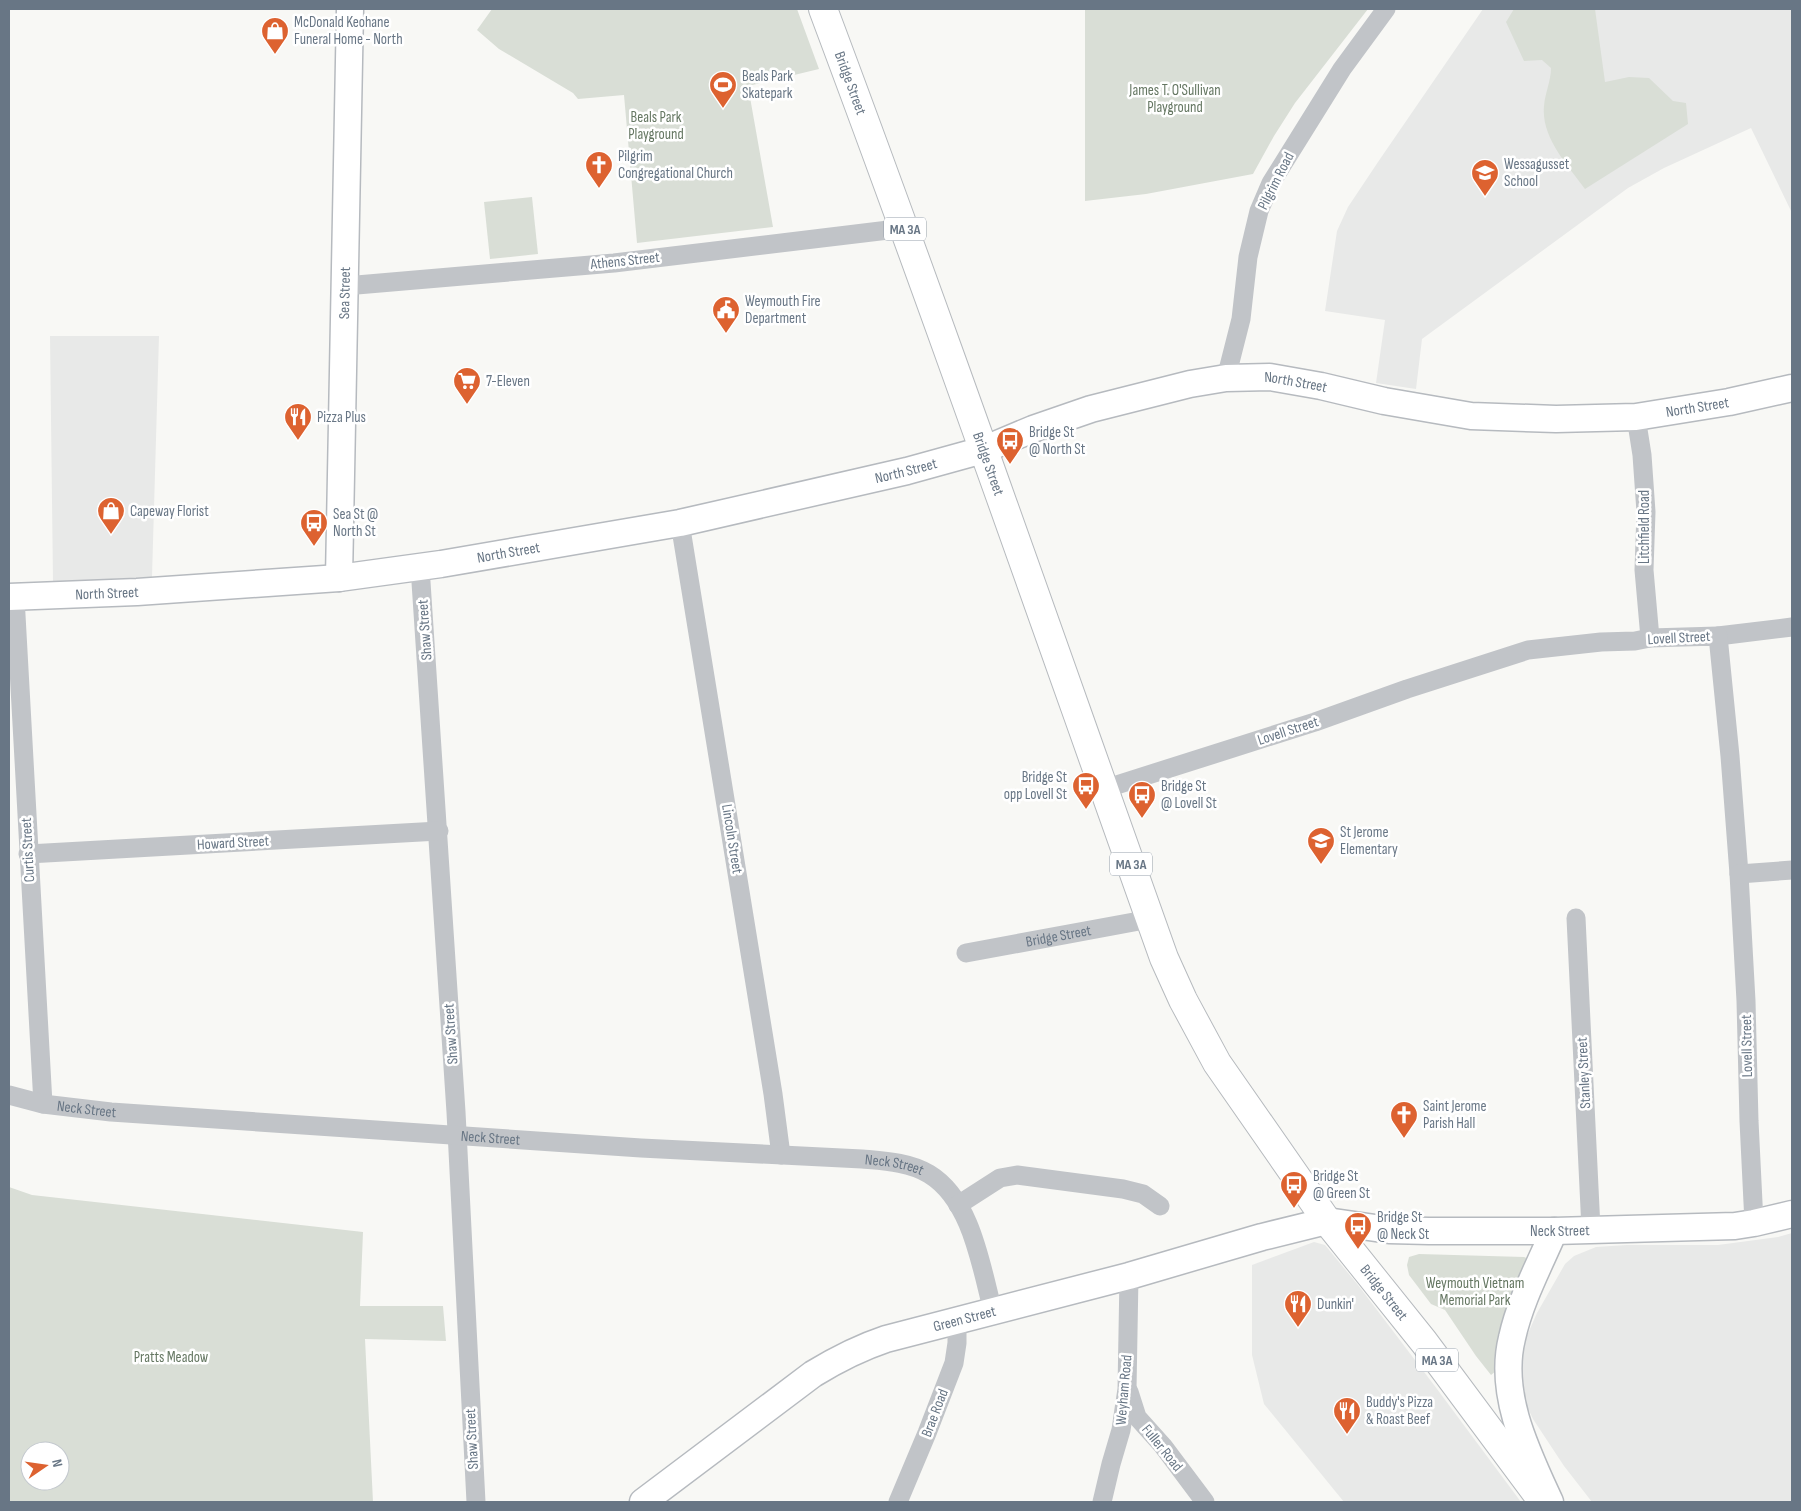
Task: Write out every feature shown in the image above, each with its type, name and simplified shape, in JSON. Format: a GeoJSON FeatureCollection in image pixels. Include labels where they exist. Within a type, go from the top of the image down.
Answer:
{"type":"FeatureCollection","features":[{"type":"Feature","properties":{"kind":"main road","name":"Bridge Street"},"geometry":{"type":"LineString","coordinates":[[823,9],[904,228],[1164,958],[1217,1063],[1327,1221],[1424,1342],[1543,1502]]}},
{"type":"Feature","properties":{"kind":"street","name":"Sea Street"},"geometry":{"type":"LineString","coordinates":[[339,578],[350,9]]}},
{"type":"Feature","properties":{"kind":"street","name":"Pilgrim Road"},"geometry":{"type":"LineString","coordinates":[[1226,378],[1241,319],[1248,257],[1259,211],[1271,183],[1342,69],[1386,9]]}},
{"type":"Feature","properties":{"kind":"street","name":"Athens Street"},"geometry":{"type":"LineString","coordinates":[[345,286],[614,263],[904,228]]}},
{"type":"Feature","properties":{"kind":"street","name":"North Street"},"geometry":{"type":"LineString","coordinates":[[12,597],[146,591],[339,578],[420,567],[680,524],[907,471],[983,450],[1033,429],[1091,409],[1190,384],[1226,378],[1270,377],[1322,386],[1384,401],[1471,416],[1556,419],[1636,417],[1729,402],[1792,388]]}},
{"type":"Feature","properties":{"kind":"street","name":"Litchfield Road"},"geometry":{"type":"LineString","coordinates":[[1636,417],[1642,455],[1646,512],[1644,570],[1650,638]]}},
{"type":"Feature","properties":{"kind":"street","name":"Lincoln Street"},"geometry":{"type":"LineString","coordinates":[[680,524],[773,1094],[781,1155]]}},
{"type":"Feature","properties":{"kind":"street","name":"Shaw Street"},"geometry":{"type":"LineString","coordinates":[[420,567],[457,1134],[476,1502]]}},
{"type":"Feature","properties":{"kind":"street","name":"Curtis Street"},"geometry":{"type":"LineString","coordinates":[[12,597],[43,1104]]}},
{"type":"Feature","properties":{"kind":"street"},"geometry":{"type":"LineString","coordinates":[[1718,636],[1792,627]]}},
{"type":"Feature","properties":{"kind":"street","name":"Lovell Street"},"geometry":{"type":"LineString","coordinates":[[1104,789],[1315,722],[1407,689],[1528,650],[1601,642],[1635,641],[1650,638],[1718,636],[1739,874],[1746,1001],[1754,1223]]}},
{"type":"Feature","properties":{"kind":"street","name":"Howard Street"},"geometry":{"type":"LineString","coordinates":[[28,854],[438,831]]}},
{"type":"Feature","properties":{"kind":"street"},"geometry":{"type":"LineString","coordinates":[[1739,874],[1792,870]]}},
{"type":"Feature","properties":{"kind":"street","name":"Stanley Street"},"geometry":{"type":"LineString","coordinates":[[1576,918],[1591,1229]]}},
{"type":"Feature","properties":{"kind":"street","name":"Bridge Street"},"geometry":{"type":"LineString","coordinates":[[966,953],[1150,919]]}},
{"type":"Feature","properties":{"kind":"street","name":"Neck Street"},"geometry":{"type":"LineString","coordinates":[[9,1095],[43,1104],[111,1112],[641,1148],[893,1162],[929,1174],[946,1188],[958,1206],[975,1242],[993,1311]]}},
{"type":"Feature","properties":{"kind":"street"},"geometry":{"type":"LineString","coordinates":[[958,1206],[1000,1178],[1017,1175],[1143,1194],[1160,1206]]}},
{"type":"Feature","properties":{"kind":"street","name":"Neck Street"},"geometry":{"type":"LineString","coordinates":[[1327,1221],[1389,1230],[1554,1231],[1708,1227],[1754,1223],[1792,1214]]}},
{"type":"Feature","properties":{"kind":"street","name":"Green Street"},"geometry":{"type":"LineString","coordinates":[[643,1502],[781,1397],[840,1358],[886,1339],[1129,1276],[1262,1237],[1327,1221]]}},
{"type":"Feature","properties":{"kind":"street"},"geometry":{"type":"LineString","coordinates":[[1551,1502],[1537,1473],[1518,1422],[1510,1396],[1508,1371],[1511,1339],[1522,1305],[1554,1231]]}},
{"type":"Feature","properties":{"kind":"street","name":"Weyham Road"},"geometry":{"type":"LineString","coordinates":[[1102,1502],[1110,1464],[1121,1430],[1127,1389],[1129,1276]]}},
{"type":"Feature","properties":{"kind":"street","name":"Brae Road"},"geometry":{"type":"LineString","coordinates":[[898,1502],[954,1363],[957,1343],[957,1321]]}},
{"type":"Feature","properties":{"kind":"street","name":"Fuller Road"},"geometry":{"type":"LineString","coordinates":[[1127,1389],[1137,1417],[1163,1446],[1205,1502]]}},
{"type":"Feature","properties":{"kind":"shaded area","name":"Wessagusset School"},"geometry":{"type":"Polygon","coordinates":[[[1483,9],[1792,9],[1792,213],[1751,128],[1664,168],[1628,188],[1422,339],[1416,389],[1376,383],[1385,320],[1325,311],[1337,231],[1348,207],[1483,9]]]}},
{"type":"Feature","properties":{"kind":"shaded area"},"geometry":{"type":"Polygon","coordinates":[[[50,336],[159,336],[152,577],[53,582],[50,336]]]}},
{"type":"Feature","properties":{"kind":"shaded area"},"geometry":{"type":"Polygon","coordinates":[[[1792,1233],[1792,1502],[1592,1502],[1564,1466],[1533,1419],[1525,1402],[1521,1382],[1521,1364],[1526,1338],[1537,1313],[1565,1264],[1574,1256],[1596,1247],[1718,1245],[1778,1237],[1792,1233]]]}},
{"type":"Feature","properties":{"kind":"shaded area"},"geometry":{"type":"Polygon","coordinates":[[[1314,1242],[1325,1245],[1358,1285],[1521,1502],[1344,1502],[1264,1404],[1252,1355],[1252,1265],[1314,1242]]]}},
{"type":"Feature","properties":{"kind":"green space","name":"Beals Park Playground"},"geometry":{"type":"Polygon","coordinates":[[[492,9],[797,9],[819,69],[748,86],[773,227],[637,243],[624,95],[578,99],[573,93],[499,49],[477,30],[492,9]]]}},
{"type":"Feature","properties":{"kind":"green space","name":"James T. O'Sullivan Playground"},"geometry":{"type":"Polygon","coordinates":[[[1085,9],[1368,9],[1295,103],[1253,174],[1146,194],[1085,201],[1085,9]]]}},
{"type":"Feature","properties":{"kind":"green space"},"geometry":{"type":"Polygon","coordinates":[[[1514,9],[1595,9],[1605,82],[1629,77],[1649,78],[1673,101],[1686,103],[1688,124],[1585,189],[1551,140],[1544,118],[1544,106],[1551,68],[1542,60],[1524,61],[1506,22],[1514,9]]]}},
{"type":"Feature","properties":{"kind":"green space"},"geometry":{"type":"Polygon","coordinates":[[[532,197],[538,254],[490,259],[484,202],[532,197]]]}},
{"type":"Feature","properties":{"kind":"green space","name":"Pratts Meadow"},"geometry":{"type":"Polygon","coordinates":[[[9,1187],[32,1195],[363,1232],[360,1306],[443,1306],[446,1341],[365,1339],[373,1502],[9,1502],[9,1187]]]}},
{"type":"Feature","properties":{"kind":"green space","name":"Weymouth Vietnam Memorial Park"},"geometry":{"type":"Polygon","coordinates":[[[1419,1254],[1524,1257],[1529,1259],[1496,1371],[1491,1375],[1445,1310],[1431,1304],[1409,1275],[1407,1265],[1409,1257],[1419,1254]]]}},
{"type":"Feature","properties":{"kind":"place","name":"McDonald Keohane Funeral Home - North"},"geometry":{"type":"Point","coordinates":[275,55]}},
{"type":"Feature","properties":{"kind":"place","name":"Beals Park Skatepark"},"geometry":{"type":"Point","coordinates":[723,109]}},
{"type":"Feature","properties":{"kind":"place","name":"Pilgrim Congregational Church"},"geometry":{"type":"Point","coordinates":[599,189]}},
{"type":"Feature","properties":{"kind":"place","name":"Wessagusset School"},"geometry":{"type":"Point","coordinates":[1485,197]}},
{"type":"Feature","properties":{"kind":"place","name":"Weymouth Fire Department"},"geometry":{"type":"Point","coordinates":[726,334]}},
{"type":"Feature","properties":{"kind":"place","name":"7-Eleven"},"geometry":{"type":"Point","coordinates":[467,405]}},
{"type":"Feature","properties":{"kind":"place","name":"Pizza Plus"},"geometry":{"type":"Point","coordinates":[298,441]}},
{"type":"Feature","properties":{"kind":"place","name":"Bridge St @ North St"},"geometry":{"type":"Point","coordinates":[1010,465]}},
{"type":"Feature","properties":{"kind":"place","name":"Capeway Florist"},"geometry":{"type":"Point","coordinates":[111,535]}},
{"type":"Feature","properties":{"kind":"place","name":"Sea St @ North St"},"geometry":{"type":"Point","coordinates":[314,547]}},
{"type":"Feature","properties":{"kind":"place","name":"Bridge St opp Lovell St"},"geometry":{"type":"Point","coordinates":[1086,810]}},
{"type":"Feature","properties":{"kind":"place","name":"Bridge St @ Lovell St"},"geometry":{"type":"Point","coordinates":[1142,819]}},
{"type":"Feature","properties":{"kind":"place","name":"St Jerome Elementary"},"geometry":{"type":"Point","coordinates":[1321,865]}},
{"type":"Feature","properties":{"kind":"place","name":"Saint Jerome Parish Hall"},"geometry":{"type":"Point","coordinates":[1404,1139]}},
{"type":"Feature","properties":{"kind":"place","name":"Bridge St @ Green St"},"geometry":{"type":"Point","coordinates":[1294,1209]}},
{"type":"Feature","properties":{"kind":"place","name":"Bridge St @ Neck St"},"geometry":{"type":"Point","coordinates":[1358,1250]}},
{"type":"Feature","properties":{"kind":"place","name":"Dunkin'"},"geometry":{"type":"Point","coordinates":[1298,1328]}},
{"type":"Feature","properties":{"kind":"place","name":"Buddy's Pizza & Roast Beef"},"geometry":{"type":"Point","coordinates":[1347,1435]}}]}
